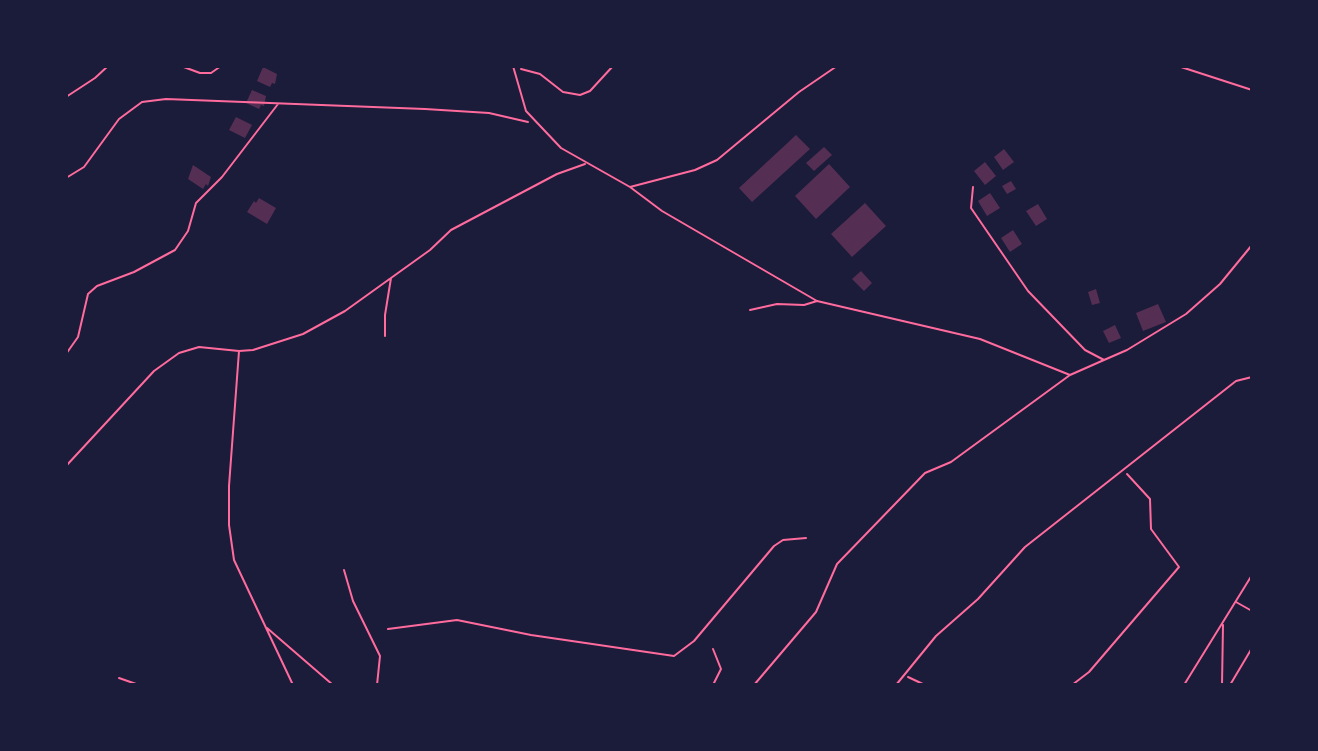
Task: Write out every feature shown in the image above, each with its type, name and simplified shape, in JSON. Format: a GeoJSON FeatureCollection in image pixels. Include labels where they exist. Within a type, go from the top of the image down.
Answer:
{"type":"FeatureCollection","features":[{"type":"Feature","properties":{"kind":"lane"},"geometry":{"type":"LineString","coordinates":[[630,187],[696,170],[717,160],[799,92],[837,66]]}},
{"type":"Feature","properties":{"kind":"lane"},"geometry":{"type":"LineString","coordinates":[[1178,66],[1252,90]]}},
{"type":"Feature","properties":{"kind":"lane"},"geometry":{"type":"LineString","coordinates":[[513,67],[525,111],[533,122],[561,148],[585,164],[630,187],[662,211],[817,301],[980,339],[1070,375]]}},
{"type":"Feature","properties":{"kind":"lane"},"geometry":{"type":"LineString","coordinates":[[66,466],[154,371],[179,353],[199,347],[239,351],[303,334],[345,311],[392,278],[451,230],[557,174],[585,164]]}},
{"type":"Feature","properties":{"kind":"lane"},"geometry":{"type":"LineString","coordinates":[[973,188],[971,208],[1028,291],[1085,350],[1104,360]]}},
{"type":"Feature","properties":{"kind":"lane"},"geometry":{"type":"LineString","coordinates":[[754,685],[816,612],[837,564],[925,474],[951,462],[1070,375],[1127,350],[1186,314],[1220,284],[1252,245]]}},
{"type":"Feature","properties":{"kind":"lane"},"geometry":{"type":"LineString","coordinates":[[385,336],[385,315],[392,278]]}},
{"type":"Feature","properties":{"kind":"lane"},"geometry":{"type":"LineString","coordinates":[[750,310],[777,304],[804,305],[817,301]]}},
{"type":"Feature","properties":{"kind":"lane"},"geometry":{"type":"LineString","coordinates":[[239,351],[229,486],[229,525],[234,560],[293,685]]}},
{"type":"Feature","properties":{"kind":"lane"},"geometry":{"type":"LineString","coordinates":[[896,685],[936,636],[978,599],[1025,547],[1236,381],[1252,377]]}},
{"type":"Feature","properties":{"kind":"lane"},"geometry":{"type":"LineString","coordinates":[[388,629],[434,621],[457,621],[543,637],[674,656],[694,641],[769,550],[783,540],[806,538]]}},
{"type":"Feature","properties":{"kind":"lane"},"geometry":{"type":"LineString","coordinates":[[344,570],[353,600],[380,656],[377,685]]}},
{"type":"Feature","properties":{"kind":"lane"},"geometry":{"type":"LineString","coordinates":[[265,627],[333,685]]}},
{"type":"Feature","properties":{"kind":"lane"},"geometry":{"type":"LineString","coordinates":[[713,649],[721,669],[713,685]]}},
{"type":"Feature","properties":{"kind":"lane"},"geometry":{"type":"LineString","coordinates":[[118,678],[139,685]]}},
{"type":"Feature","properties":{"kind":"path"},"geometry":{"type":"LineString","coordinates":[[66,97],[95,78],[108,66]]}},
{"type":"Feature","properties":{"kind":"path"},"geometry":{"type":"LineString","coordinates":[[181,66],[200,73],[211,73],[221,66]]}},
{"type":"Feature","properties":{"kind":"path"},"geometry":{"type":"LineString","coordinates":[[513,67],[540,74],[563,92],[580,95],[590,91],[613,66]]}},
{"type":"Feature","properties":{"kind":"path"},"geometry":{"type":"LineString","coordinates":[[66,177],[84,167],[119,119],[142,102],[166,99],[489,113],[522,123],[533,122]]}},
{"type":"Feature","properties":{"kind":"path"},"geometry":{"type":"LineString","coordinates":[[66,354],[78,337],[88,294],[97,286],[134,273],[175,250],[188,231],[196,203],[222,177],[278,104]]}},
{"type":"Feature","properties":{"kind":"path"},"geometry":{"type":"LineString","coordinates":[[1072,685],[1089,672],[1179,567],[1151,529],[1150,499],[1123,468]]}},
{"type":"Feature","properties":{"kind":"path"},"geometry":{"type":"LineString","coordinates":[[1184,685],[1252,575]]}},
{"type":"Feature","properties":{"kind":"path"},"geometry":{"type":"LineString","coordinates":[[1236,601],[1252,611]]}},
{"type":"Feature","properties":{"kind":"path"},"geometry":{"type":"LineString","coordinates":[[1222,685],[1223,623]]}},
{"type":"Feature","properties":{"kind":"path"},"geometry":{"type":"LineString","coordinates":[[1230,685],[1252,648]]}},
{"type":"Feature","properties":{"kind":"path"},"geometry":{"type":"LineString","coordinates":[[904,675],[925,685]]}},
{"type":"Feature","properties":{"kind":"building"},"geometry":{"type":"Polygon","coordinates":[[[263,67],[277,74],[275,84],[272,83],[270,87],[257,81],[263,67]]]}},
{"type":"Feature","properties":{"kind":"building"},"geometry":{"type":"Polygon","coordinates":[[[252,90],[266,96],[264,106],[261,105],[259,109],[246,103],[252,90]]]}},
{"type":"Feature","properties":{"kind":"building"},"geometry":{"type":"Polygon","coordinates":[[[236,117],[252,125],[245,138],[229,130],[236,117]]]}},
{"type":"Feature","properties":{"kind":"building"},"geometry":{"type":"Polygon","coordinates":[[[796,135],[810,149],[752,202],[739,188],[796,135]]]}},
{"type":"Feature","properties":{"kind":"building"},"geometry":{"type":"Polygon","coordinates":[[[824,147],[832,155],[814,171],[806,163],[824,147]]]}},
{"type":"Feature","properties":{"kind":"building"},"geometry":{"type":"Polygon","coordinates":[[[1004,149],[1014,162],[1003,170],[994,157],[1004,149]]]}},
{"type":"Feature","properties":{"kind":"building"},"geometry":{"type":"Polygon","coordinates":[[[985,162],[996,176],[985,185],[974,171],[985,162]]]}},
{"type":"Feature","properties":{"kind":"building"},"geometry":{"type":"Polygon","coordinates":[[[829,164],[850,187],[816,219],[795,196],[829,164]]]}},
{"type":"Feature","properties":{"kind":"building"},"geometry":{"type":"Polygon","coordinates":[[[193,165],[211,177],[208,186],[206,184],[203,189],[188,179],[193,165]]]}},
{"type":"Feature","properties":{"kind":"building"},"geometry":{"type":"Polygon","coordinates":[[[1011,181],[1016,189],[1007,194],[1002,186],[1011,181]]]}},
{"type":"Feature","properties":{"kind":"building"},"geometry":{"type":"Polygon","coordinates":[[[990,193],[1000,208],[987,216],[978,201],[990,193]]]}},
{"type":"Feature","properties":{"kind":"building"},"geometry":{"type":"Polygon","coordinates":[[[259,198],[276,208],[267,224],[247,212],[254,201],[256,203],[259,198]]]}},
{"type":"Feature","properties":{"kind":"building"},"geometry":{"type":"Polygon","coordinates":[[[865,203],[886,226],[852,257],[831,234],[865,203]]]}},
{"type":"Feature","properties":{"kind":"building"},"geometry":{"type":"Polygon","coordinates":[[[1038,204],[1047,219],[1036,226],[1026,211],[1038,204]]]}},
{"type":"Feature","properties":{"kind":"building"},"geometry":{"type":"Polygon","coordinates":[[[1013,230],[1022,244],[1010,252],[1001,238],[1013,230]]]}},
{"type":"Feature","properties":{"kind":"building"},"geometry":{"type":"Polygon","coordinates":[[[861,271],[872,283],[864,291],[852,279],[861,271]]]}},
{"type":"Feature","properties":{"kind":"building"},"geometry":{"type":"Polygon","coordinates":[[[1096,289],[1100,303],[1092,305],[1088,292],[1096,289]]]}},
{"type":"Feature","properties":{"kind":"building"},"geometry":{"type":"Polygon","coordinates":[[[1158,304],[1166,322],[1143,331],[1136,313],[1158,304]]]}},
{"type":"Feature","properties":{"kind":"building"},"geometry":{"type":"Polygon","coordinates":[[[1115,325],[1121,338],[1109,343],[1103,331],[1115,325]]]}}]}
